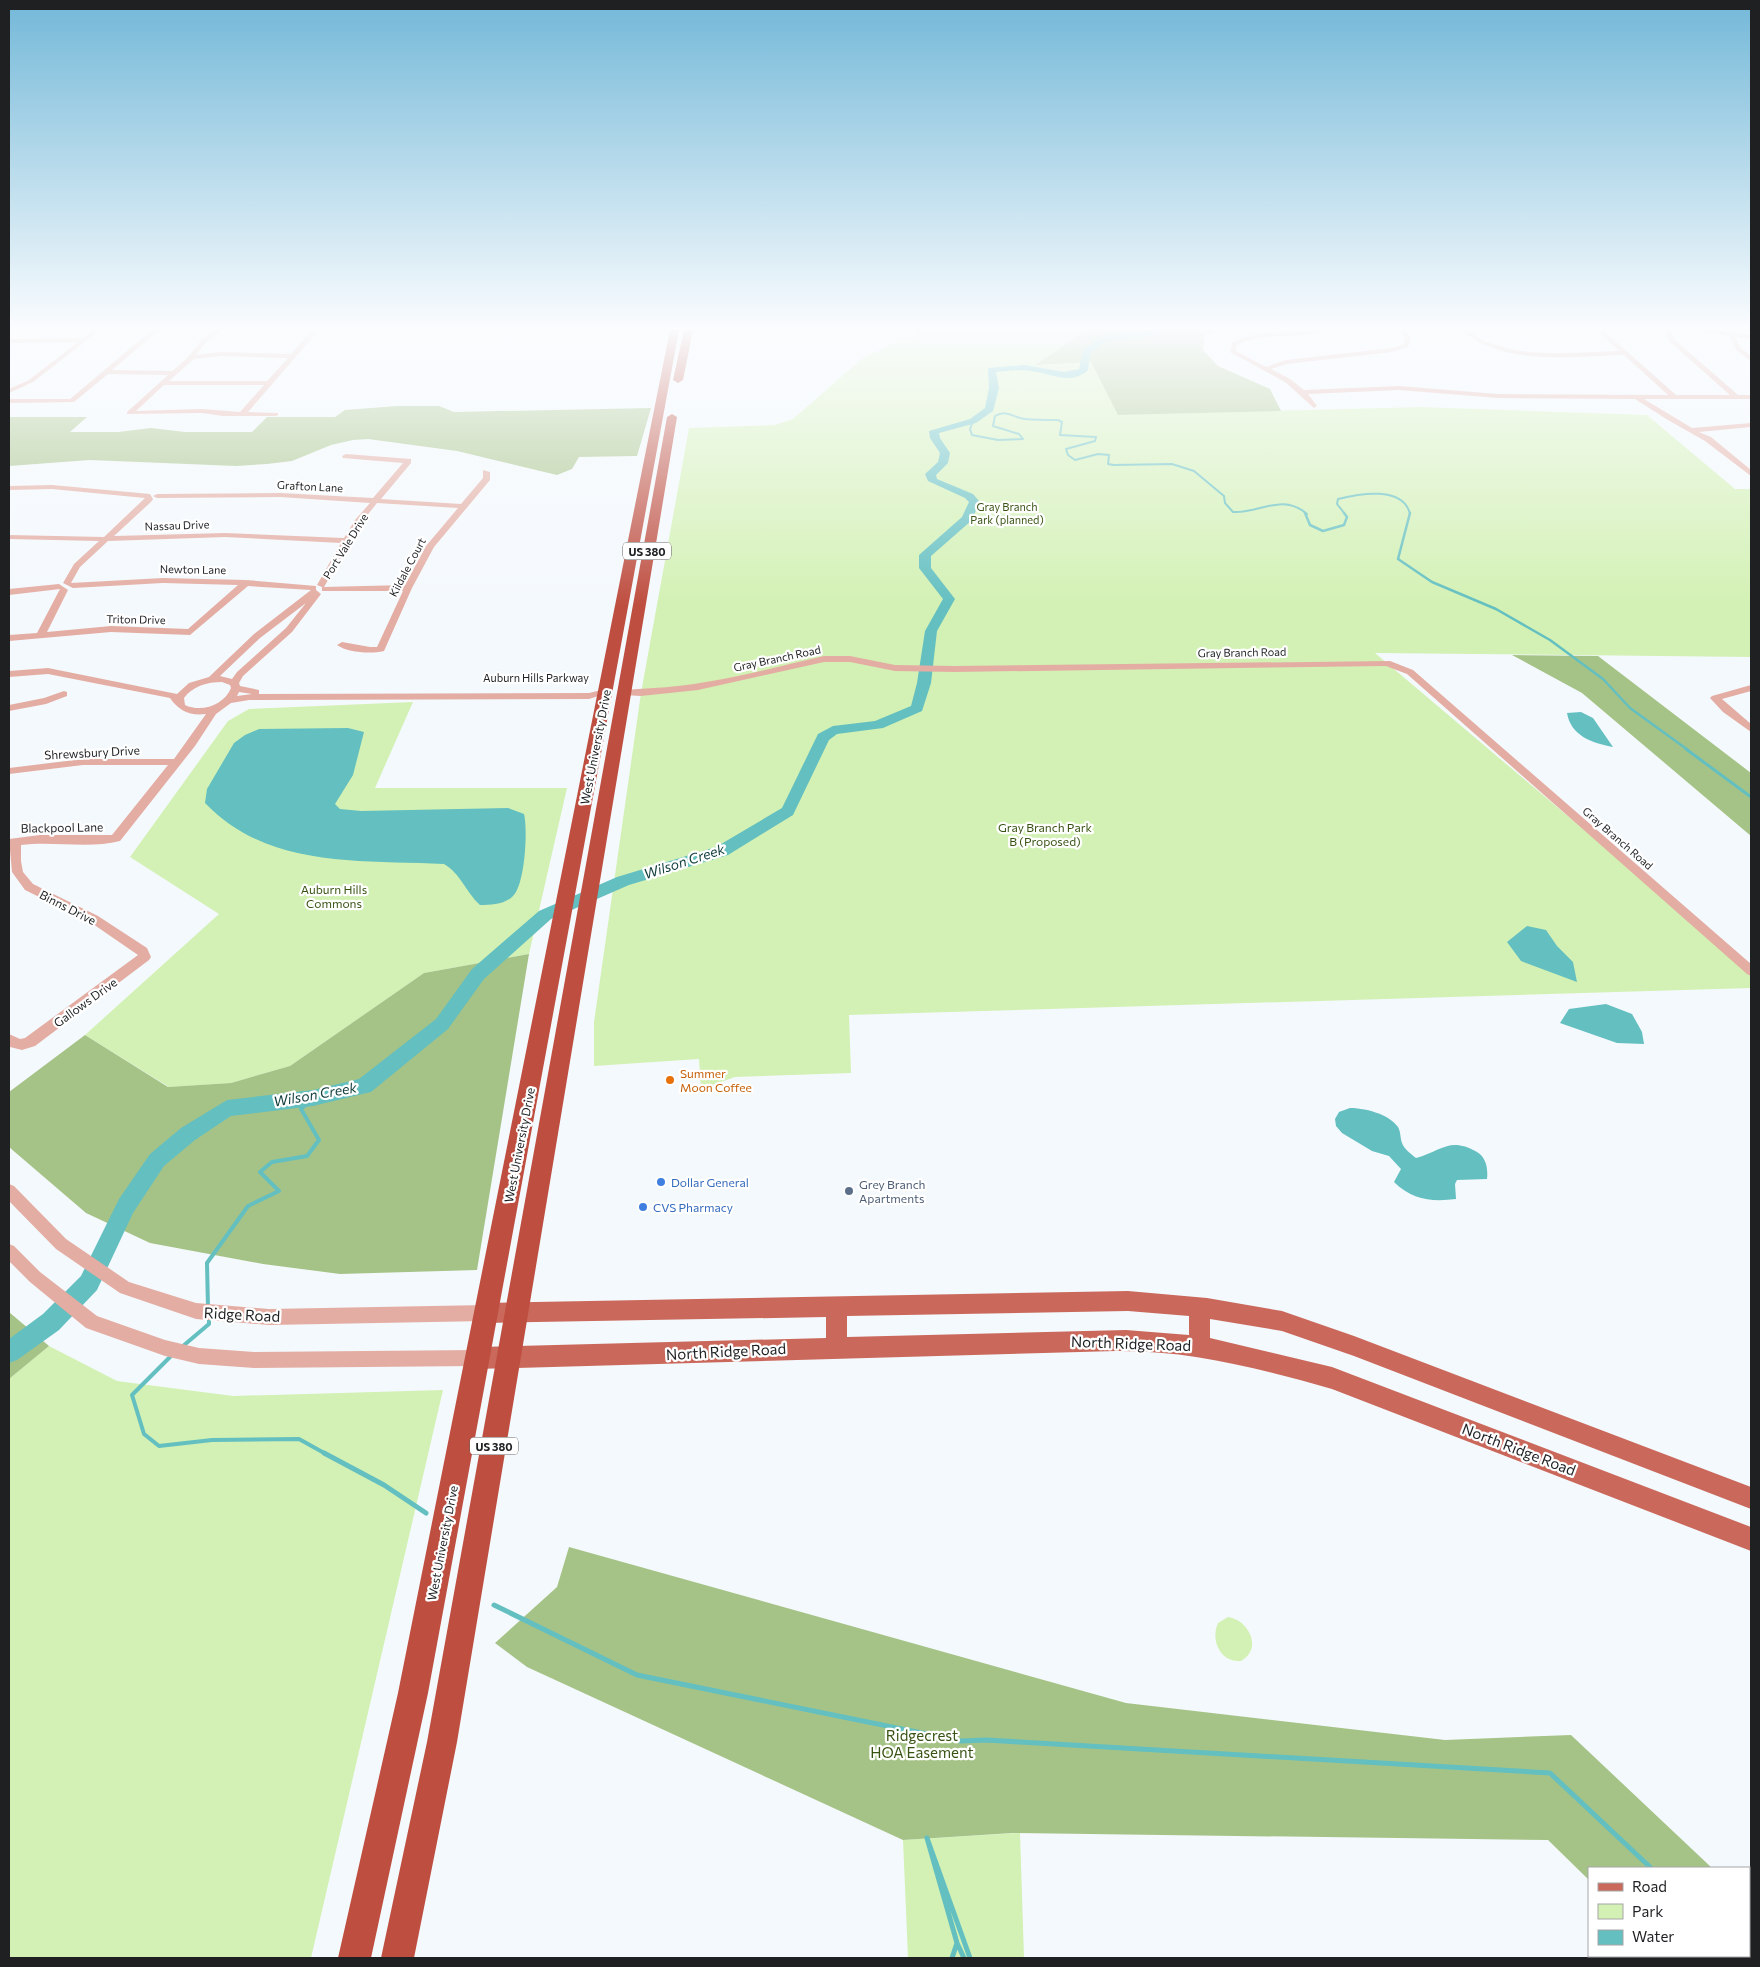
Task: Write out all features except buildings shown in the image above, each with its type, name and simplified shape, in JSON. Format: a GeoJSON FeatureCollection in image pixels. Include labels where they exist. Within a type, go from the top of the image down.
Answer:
{"type":"FeatureCollection","features":[{"type":"Feature","properties":{"kind":"highway","name":"West University Drive"},"geometry":{"type":"LineString","coordinates":[[354,1958],[396,1775],[606,692],[663,422]]}},
{"type":"Feature","properties":{"kind":"highway"},"geometry":{"type":"LineString","coordinates":[[666,422],[664,431],[668,436]]}},
{"type":"Feature","properties":{"kind":"highway","name":"West University Drive"},"geometry":{"type":"LineString","coordinates":[[397,1958],[442,1742],[671,422]]}},
{"type":"Feature","properties":{"kind":"highway"},"geometry":{"type":"LineString","coordinates":[[606,692],[624,692]]}},
{"type":"Feature","properties":{"kind":"main road"},"geometry":{"type":"LineString","coordinates":[[486,1313],[1128,1300],[1199,1307],[1282,1321],[1354,1346],[1751,1498]]}},
{"type":"Feature","properties":{"kind":"main road"},"geometry":{"type":"LineString","coordinates":[[836,1346],[837,1306]]}},
{"type":"Feature","properties":{"kind":"main road"},"geometry":{"type":"LineString","coordinates":[[1199,1307],[1200,1346]]}},
{"type":"Feature","properties":{"kind":"main road","name":"North Ridge Road"},"geometry":{"type":"LineString","coordinates":[[478,1358],[676,1354],[836,1346],[1077,1340],[1153,1341],[1200,1346],[1272,1360],[1332,1378],[1751,1539]]}},
{"type":"Feature","properties":{"kind":"street"},"geometry":{"type":"LineString","coordinates":[[1676,422],[1693,430],[1726,452],[1750,472]]}},
{"type":"Feature","properties":{"kind":"street"},"geometry":{"type":"LineString","coordinates":[[1693,430],[1751,425]]}},
{"type":"Feature","properties":{"kind":"street","name":"Port Vale Drive"},"geometry":{"type":"LineString","coordinates":[[228,701],[234,695],[235,686],[241,672],[289,630],[316,598],[318,589],[346,541],[375,501],[408,461],[346,456]]}},
{"type":"Feature","properties":{"kind":"street","name":"Kildale Court"},"geometry":{"type":"LineString","coordinates":[[342,645],[370,650],[381,649],[408,588],[434,540],[487,478],[486,472]]}},
{"type":"Feature","properties":{"kind":"street","name":"Grafton Lane"},"geometry":{"type":"LineString","coordinates":[[9,488],[61,488],[151,497],[266,495],[462,506]]}},
{"type":"Feature","properties":{"kind":"street"},"geometry":{"type":"LineString","coordinates":[[41,634],[78,566],[151,497]]}},
{"type":"Feature","properties":{"kind":"street","name":"Nassau Drive"},"geometry":{"type":"LineString","coordinates":[[9,537],[105,539],[215,535],[346,541]]}},
{"type":"Feature","properties":{"kind":"street","name":"Newton Lane"},"geometry":{"type":"LineString","coordinates":[[9,592],[149,580],[246,583],[318,589],[408,588]]}},
{"type":"Feature","properties":{"kind":"street","name":"Triton Drive"},"geometry":{"type":"LineString","coordinates":[[9,638],[41,634],[128,629],[190,632],[246,583]]}},
{"type":"Feature","properties":{"kind":"street","name":"Port Vale Drive"},"geometry":{"type":"LineString","coordinates":[[212,679],[269,627],[318,589]]}},
{"type":"Feature","properties":{"kind":"street"},"geometry":{"type":"LineString","coordinates":[[269,627],[289,630]]}},
{"type":"Feature","properties":{"kind":"street","name":"Gray Branch Road"},"geometry":{"type":"LineString","coordinates":[[624,692],[641,693],[698,687],[824,660],[850,658],[895,668],[954,669],[1371,662],[1395,665],[1410,672],[1751,971]]}},
{"type":"Feature","properties":{"kind":"street"},"geometry":{"type":"LineString","coordinates":[[9,674],[48,672],[80,676],[130,689],[173,696],[184,709],[198,711],[218,707]]}},
{"type":"Feature","properties":{"kind":"street","name":"Auburn Hills Parkway"},"geometry":{"type":"LineString","coordinates":[[212,679],[223,679],[250,692],[591,689],[606,692]]}},
{"type":"Feature","properties":{"kind":"street"},"geometry":{"type":"LineString","coordinates":[[148,691],[175,689],[212,679]]}},
{"type":"Feature","properties":{"kind":"street"},"geometry":{"type":"LineString","coordinates":[[178,703],[182,694],[195,684]]}},
{"type":"Feature","properties":{"kind":"street"},"geometry":{"type":"LineString","coordinates":[[1751,688],[1715,698],[1726,710],[1751,729]]}},
{"type":"Feature","properties":{"kind":"street","name":"Auburn Hills Parkway"},"geometry":{"type":"LineString","coordinates":[[228,701],[249,697],[589,696],[606,692]]}},
{"type":"Feature","properties":{"kind":"street"},"geometry":{"type":"LineString","coordinates":[[9,708],[46,701],[64,694]]}},
{"type":"Feature","properties":{"kind":"street"},"geometry":{"type":"LineString","coordinates":[[176,762],[200,732],[212,712],[228,701]]}},
{"type":"Feature","properties":{"kind":"street"},"geometry":{"type":"LineString","coordinates":[[198,711],[200,732]]}},
{"type":"Feature","properties":{"kind":"street","name":"Shrewsbury Drive"},"geometry":{"type":"LineString","coordinates":[[9,771],[100,761],[176,762]]}},
{"type":"Feature","properties":{"kind":"street","name":"Blackpool Lane"},"geometry":{"type":"LineString","coordinates":[[12,842],[56,839],[106,840],[116,838],[176,762]]}},
{"type":"Feature","properties":{"kind":"street","name":"Binns Drive"},"geometry":{"type":"LineString","coordinates":[[12,842],[17,872],[21,881],[29,887],[94,919],[144,951],[145,957]]}},
{"type":"Feature","properties":{"kind":"street","name":"Gallows Drive"},"geometry":{"type":"LineString","coordinates":[[9,1038],[17,1045],[24,1045],[145,957]]}},
{"type":"Feature","properties":{"kind":"street","name":"Ridge Road"},"geometry":{"type":"LineString","coordinates":[[9,1191],[61,1244],[125,1288],[196,1311],[256,1316],[486,1313]]}},
{"type":"Feature","properties":{"kind":"street"},"geometry":{"type":"LineString","coordinates":[[9,1251],[40,1282],[92,1322],[165,1348],[199,1356],[234,1359],[478,1358]]}},
{"type":"Feature","properties":{"kind":"green space"},"geometry":{"type":"Polygon","coordinates":[[[9,422],[82,422],[70,432],[118,432],[151,428],[185,432],[252,432],[262,422],[647,422],[637,456],[579,457],[572,469],[557,475],[457,451],[368,439],[331,445],[292,461],[267,464],[236,466],[90,460],[9,466],[9,422]]]}},
{"type":"Feature","properties":{"kind":"green space"},"geometry":{"type":"Polygon","coordinates":[[[785,422],[1655,422],[1735,489],[1751,489],[1751,657],[1375,653],[1751,971],[1751,988],[849,1015],[851,1073],[735,1077],[701,1089],[699,1059],[594,1066],[594,1022],[641,693],[689,428],[775,425],[785,422]]]}},
{"type":"Feature","properties":{"kind":"green space"},"geometry":{"type":"Polygon","coordinates":[[[1512,655],[1598,656],[1751,773],[1751,836],[1582,693],[1512,655]]]}},
{"type":"Feature","properties":{"kind":"green space","name":"Auburn Hills Commons"},"geometry":{"type":"Polygon","coordinates":[[[413,702],[375,788],[567,788],[529,954],[424,973],[290,1066],[231,1083],[169,1087],[85,1035],[219,914],[130,857],[228,721],[249,709],[413,702]]]}},
{"type":"Feature","properties":{"kind":"green space"},"geometry":{"type":"Polygon","coordinates":[[[529,954],[477,1270],[340,1274],[263,1264],[150,1243],[86,1213],[9,1147],[9,1092],[85,1035],[168,1087],[231,1083],[290,1066],[424,973],[529,954]]]}},
{"type":"Feature","properties":{"kind":"green space"},"geometry":{"type":"Polygon","coordinates":[[[9,1312],[49,1346],[9,1379],[9,1312]]]}},
{"type":"Feature","properties":{"kind":"green space"},"geometry":{"type":"Polygon","coordinates":[[[49,1346],[117,1381],[233,1396],[443,1390],[311,1958],[9,1958],[9,1379],[49,1346]]]}},
{"type":"Feature","properties":{"kind":"green space","name":"Ridgecrest HOA Easement"},"geometry":{"type":"Polygon","coordinates":[[[569,1547],[1126,1703],[1445,1740],[1571,1735],[1711,1867],[1588,1867],[1588,1879],[1548,1840],[1013,1833],[903,1840],[527,1667],[495,1643],[557,1587],[569,1547]]]}},
{"type":"Feature","properties":{"kind":"green space"},"geometry":{"type":"Polygon","coordinates":[[[1228,1617],[1242,1623],[1251,1636],[1251,1649],[1248,1656],[1241,1661],[1234,1661],[1223,1655],[1216,1643],[1215,1637],[1218,1623],[1228,1617]]]}},
{"type":"Feature","properties":{"kind":"green space"},"geometry":{"type":"Polygon","coordinates":[[[1020,1833],[1024,1958],[908,1958],[903,1840],[1020,1833]]]}},
{"type":"Feature","properties":{"kind":"green space"},"geometry":{"type":"Polygon","coordinates":[[[1751,1905],[1751,1958],[1667,1958],[1750,1957],[1751,1905]]]}},
{"type":"Feature","properties":{"kind":"water"},"geometry":{"type":"Polygon","coordinates":[[[1581,712],[1593,718],[1613,747],[1590,741],[1578,733],[1569,721],[1567,713],[1581,712]]]}},
{"type":"Feature","properties":{"kind":"water"},"geometry":{"type":"Polygon","coordinates":[[[348,728],[364,732],[353,775],[335,804],[340,809],[361,811],[508,808],[524,814],[526,832],[523,869],[517,890],[513,896],[502,903],[480,905],[455,873],[444,864],[348,860],[317,857],[286,850],[257,840],[230,824],[205,803],[207,789],[234,743],[245,735],[259,729],[348,728]]]}},
{"type":"Feature","properties":{"kind":"water"},"geometry":{"type":"Polygon","coordinates":[[[1527,926],[1546,930],[1557,946],[1573,962],[1577,982],[1521,961],[1507,942],[1527,926]]]}},
{"type":"Feature","properties":{"kind":"water"},"geometry":{"type":"Polygon","coordinates":[[[1606,1004],[1632,1014],[1642,1032],[1644,1044],[1617,1043],[1560,1023],[1569,1009],[1606,1004]]]}},
{"type":"Feature","properties":{"kind":"water"},"geometry":{"type":"Polygon","coordinates":[[[1350,1108],[1363,1109],[1383,1115],[1394,1122],[1399,1129],[1403,1145],[1416,1158],[1446,1146],[1460,1145],[1468,1147],[1483,1157],[1487,1168],[1487,1179],[1457,1180],[1455,1184],[1456,1199],[1431,1200],[1408,1193],[1394,1182],[1401,1169],[1389,1156],[1372,1151],[1342,1133],[1336,1126],[1335,1119],[1339,1112],[1350,1108]]]}},
{"type":"Feature","properties":{"kind":"waterway","name":"Wilson Creek"},"geometry":{"type":"LineString","coordinates":[[9,1352],[51,1322],[89,1283],[126,1206],[157,1160],[188,1134],[227,1108],[313,1098],[364,1086],[442,1024],[478,974],[545,915],[623,881],[722,851],[788,811],[823,737],[833,730],[878,725],[917,708],[924,683],[931,631],[949,599],[925,568],[925,555],[967,519],[975,502],[969,496],[933,481],[930,474],[943,463],[945,453],[935,438],[934,431],[970,422]]}},
{"type":"Feature","properties":{"kind":"waterway"},"geometry":{"type":"LineString","coordinates":[[973,422],[970,429],[972,435],[998,440],[1023,439],[1019,434],[993,426],[994,422]]}},
{"type":"Feature","properties":{"kind":"waterway"},"geometry":{"type":"LineString","coordinates":[[1062,422],[1060,435],[1096,437],[1095,441],[1066,449],[1068,455],[1075,460],[1098,454],[1109,455],[1108,464],[1114,465],[1172,464],[1194,471],[1224,496],[1225,503],[1233,512],[1243,512],[1279,504],[1298,508],[1307,514]]}},
{"type":"Feature","properties":{"kind":"waterway"},"geometry":{"type":"LineString","coordinates":[[1345,514],[1337,504],[1338,499],[1368,494],[1389,495],[1399,499],[1406,505],[1410,514]]}},
{"type":"Feature","properties":{"kind":"waterway"},"geometry":{"type":"LineString","coordinates":[[1305,513],[1310,525],[1323,531],[1344,525],[1347,517],[1344,513]]}},
{"type":"Feature","properties":{"kind":"waterway"},"geometry":{"type":"LineString","coordinates":[[1410,514],[1398,559],[1432,582],[1496,609],[1550,640],[1603,679],[1630,708],[1688,750]]}},
{"type":"Feature","properties":{"kind":"waterway"},"geometry":{"type":"LineString","coordinates":[[1686,749],[1751,797]]}},
{"type":"Feature","properties":{"kind":"waterway"},"geometry":{"type":"LineString","coordinates":[[208,1308],[207,1263],[248,1206],[279,1191],[260,1172],[272,1162],[307,1156],[319,1140],[301,1109],[313,1098]]}},
{"type":"Feature","properties":{"kind":"waterway"},"geometry":{"type":"LineString","coordinates":[[183,1346],[209,1324],[209,1317]]}},
{"type":"Feature","properties":{"kind":"waterway"},"geometry":{"type":"LineString","coordinates":[[172,1355],[132,1395],[144,1434],[159,1446],[212,1440],[299,1439],[326,1454]]}},
{"type":"Feature","properties":{"kind":"waterway"},"geometry":{"type":"LineString","coordinates":[[324,1453],[384,1485],[426,1513]]}},
{"type":"Feature","properties":{"kind":"waterway"},"geometry":{"type":"LineString","coordinates":[[494,1605],[637,1675],[961,1741],[986,1740],[1550,1773],[1650,1867]]}},
{"type":"Feature","properties":{"kind":"waterway"},"geometry":{"type":"LineString","coordinates":[[957,1943],[927,1838],[970,1958]]}},
{"type":"Feature","properties":{"kind":"waterway"},"geometry":{"type":"LineString","coordinates":[[952,1958],[957,1943]]}},
{"type":"Feature","properties":{"kind":"waterway"},"geometry":{"type":"LineString","coordinates":[[957,1943],[964,1958]]}},
{"type":"Feature","properties":{"kind":"place","name":"Summer Moon Coffee"},"geometry":{"type":"Point","coordinates":[670,1080]}},
{"type":"Feature","properties":{"kind":"place","name":"Dollar General"},"geometry":{"type":"Point","coordinates":[661,1182]}},
{"type":"Feature","properties":{"kind":"place","name":"Grey Branch Apartments"},"geometry":{"type":"Point","coordinates":[849,1191]}},
{"type":"Feature","properties":{"kind":"place","name":"CVS Pharmacy"},"geometry":{"type":"Point","coordinates":[643,1207]}},
{"type":"Feature","properties":{"kind":"park label","name":"Gray Branch Park (planned)"},"geometry":{"type":"Point","coordinates":[1007,512]}},
{"type":"Feature","properties":{"kind":"park label","name":"Gray Branch Park B (Proposed)"},"geometry":{"type":"Point","coordinates":[1045,834]}}]}
